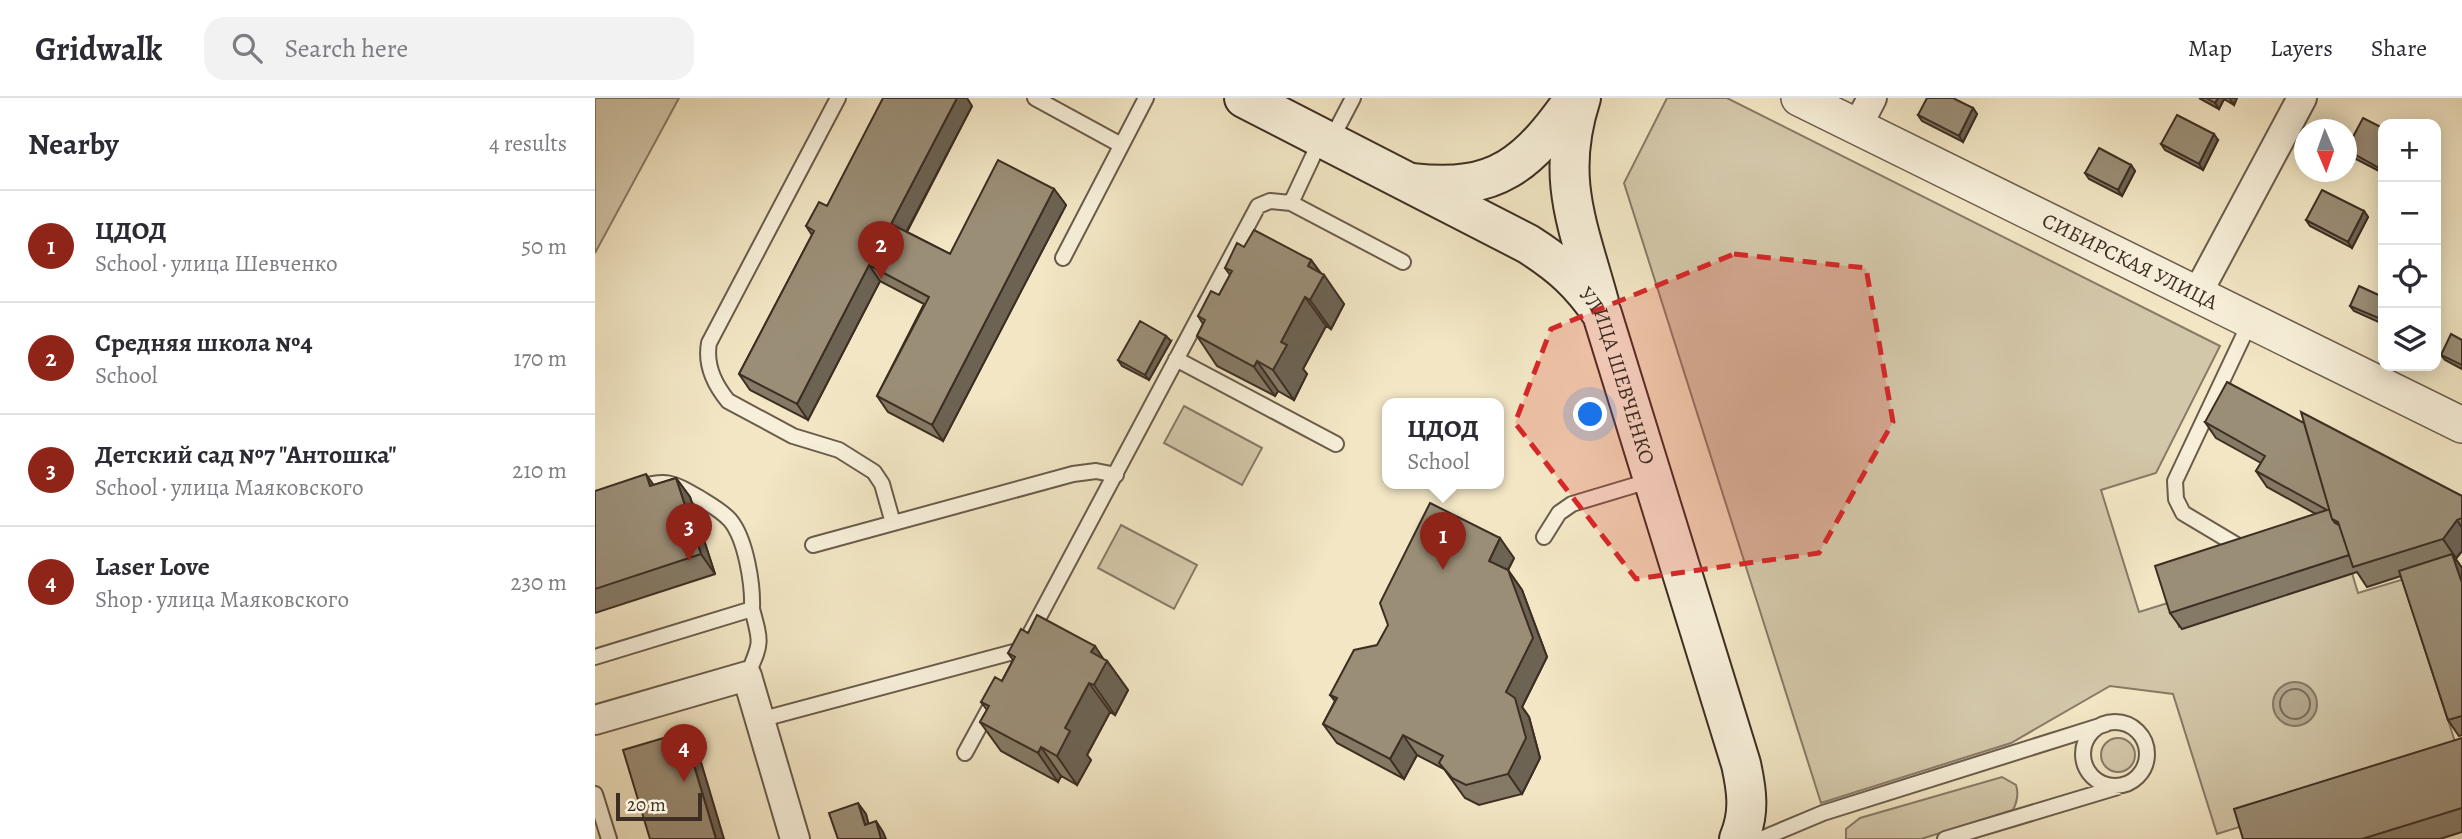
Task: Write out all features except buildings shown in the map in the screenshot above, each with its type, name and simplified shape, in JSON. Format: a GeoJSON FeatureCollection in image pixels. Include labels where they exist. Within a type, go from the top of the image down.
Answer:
{"type":"FeatureCollection","features":[{"type":"Feature","properties":{"kind":"main road","name":"УЛИЦА ШЕВЧЕНКО"},"geometry":{"type":"LineString","coordinates":[[1244,98],[1528,244],[1558,263],[1586,291],[1602,314],[1741,764],[1748,796],[1746,822],[1739,839]]}},
{"type":"Feature","properties":{"kind":"main road"},"geometry":{"type":"LineString","coordinates":[[1408,182],[1441,185],[1464,183],[1486,179],[1511,168],[1539,146],[1575,98]]}},
{"type":"Feature","properties":{"kind":"main road"},"geometry":{"type":"LineString","coordinates":[[1581,98],[1569,143],[1568,182],[1602,314]]}},
{"type":"Feature","properties":{"kind":"street","name":"СИБИРСКАЯ УЛИЦА"},"geometry":{"type":"LineString","coordinates":[[1799,98],[1864,113],[2196,296],[2462,425]]}},
{"type":"Feature","properties":{"kind":"street"},"geometry":{"type":"LineString","coordinates":[[2196,296],[2302,98]]}},
{"type":"Feature","properties":{"kind":"street"},"geometry":{"type":"LineString","coordinates":[[595,720],[747,676],[795,839]]}},
{"type":"Feature","properties":{"kind":"lane"},"geometry":{"type":"LineString","coordinates":[[838,98],[709,343],[708,366],[720,392],[728,401],[793,436],[839,450],[874,472],[882,484],[893,523]]}},
{"type":"Feature","properties":{"kind":"lane"},"geometry":{"type":"LineString","coordinates":[[1035,98],[1121,145]]}},
{"type":"Feature","properties":{"kind":"lane"},"geometry":{"type":"LineString","coordinates":[[1063,258],[1146,98]]}},
{"type":"Feature","properties":{"kind":"lane"},"geometry":{"type":"LineString","coordinates":[[1290,204],[1353,98]]}},
{"type":"Feature","properties":{"kind":"lane"},"geometry":{"type":"LineString","coordinates":[[1009,673],[1258,206],[1270,201],[1290,204],[1403,262]]}},
{"type":"Feature","properties":{"kind":"lane"},"geometry":{"type":"LineString","coordinates":[[2240,547],[2183,513],[2176,499],[2175,481],[2250,322]]}},
{"type":"Feature","properties":{"kind":"lane"},"geometry":{"type":"LineString","coordinates":[[1176,359],[1336,444]]}},
{"type":"Feature","properties":{"kind":"lane"},"geometry":{"type":"LineString","coordinates":[[813,545],[1073,474],[1096,471],[1116,475]]}},
{"type":"Feature","properties":{"kind":"lane"},"geometry":{"type":"LineString","coordinates":[[1543,537],[1559,513],[1572,505],[1653,480]]}},
{"type":"Feature","properties":{"kind":"lane"},"geometry":{"type":"LineString","coordinates":[[620,493],[658,481],[674,483],[718,509],[730,520],[737,531],[753,588],[752,609],[760,638],[760,646],[747,676]]}},
{"type":"Feature","properties":{"kind":"lane"},"geometry":{"type":"LineString","coordinates":[[595,657],[752,609]]}},
{"type":"Feature","properties":{"kind":"lane"},"geometry":{"type":"LineString","coordinates":[[759,720],[1021,650]]}},
{"type":"Feature","properties":{"kind":"lane"},"geometry":{"type":"LineString","coordinates":[[965,753],[996,696]]}},
{"type":"Feature","properties":{"kind":"lane"},"geometry":{"type":"LineString","coordinates":[[1748,796],[1761,839],[1823,813],[2106,724],[2118,722],[2140,733],[2146,745],[2144,769],[2136,779],[2125,785],[1945,839]]}},
{"type":"Feature","properties":{"kind":"lane"},"geometry":{"type":"LineString","coordinates":[[2106,724],[2095,730],[2087,740],[2083,751],[2085,764],[2091,775],[2101,783],[2125,785]]}},
{"type":"Feature","properties":{"kind":"lane"},"geometry":{"type":"LineString","coordinates":[[595,794],[609,839]]}},
{"type":"Feature","properties":{"kind":"highlighted area"},"geometry":{"type":"Polygon","coordinates":[[[1734,254],[1866,268],[1893,422],[1819,553],[1636,579],[1515,423],[1551,329],[1734,254]]]}},
{"type":"Feature","properties":{"kind":"shaded area"},"geometry":{"type":"Polygon","coordinates":[[[595,98],[679,98],[595,253],[595,98]]]}},
{"type":"Feature","properties":{"kind":"shaded area"},"geometry":{"type":"Polygon","coordinates":[[[1667,98],[1727,98],[2220,346],[2156,473],[2101,490],[2139,612],[2171,602],[2179,627],[2352,573],[2358,593],[2404,579],[2460,758],[2217,834],[2173,694],[2110,686],[2011,743],[1821,803],[1624,183],[1667,98]]]}},
{"type":"Feature","properties":{"kind":"shaded area"},"geometry":{"type":"Polygon","coordinates":[[[1184,406],[1262,448],[1242,485],[1164,443],[1184,406]]]}},
{"type":"Feature","properties":{"kind":"shaded area"},"geometry":{"type":"Polygon","coordinates":[[[1121,525],[1197,565],[1174,609],[1098,568],[1121,525]]]}},
{"type":"Feature","properties":{"kind":"shaded area"},"geometry":{"type":"Polygon","coordinates":[[[2118,738],[2130,743],[2135,755],[2130,767],[2118,772],[2106,767],[2101,755],[2106,743],[2118,738]]]}},
{"type":"Feature","properties":{"kind":"shaded area"},"geometry":{"type":"Polygon","coordinates":[[[2002,777],[2016,785],[2017,798],[2013,810],[1921,839],[1846,839],[1846,829],[1860,818],[2002,777]]]}},
{"type":"Feature","properties":{"kind":"water"},"geometry":{"type":"Polygon","coordinates":[[[2295,682],[2310,689],[2317,704],[2310,719],[2295,726],[2280,719],[2273,704],[2280,689],[2295,682]]]}},
{"type":"Feature","properties":{"kind":"place","name":"Средняя школа №4"},"geometry":{"type":"Point","coordinates":[881,279]}},
{"type":"Feature","properties":{"kind":"place","name":"Детский сад №7 \"Антошка\""},"geometry":{"type":"Point","coordinates":[689,561]}},
{"type":"Feature","properties":{"kind":"place","name":"ЦДОД"},"geometry":{"type":"Point","coordinates":[1443,570]}},
{"type":"Feature","properties":{"kind":"place","name":"Laser Love"},"geometry":{"type":"Point","coordinates":[684,782]}}]}
